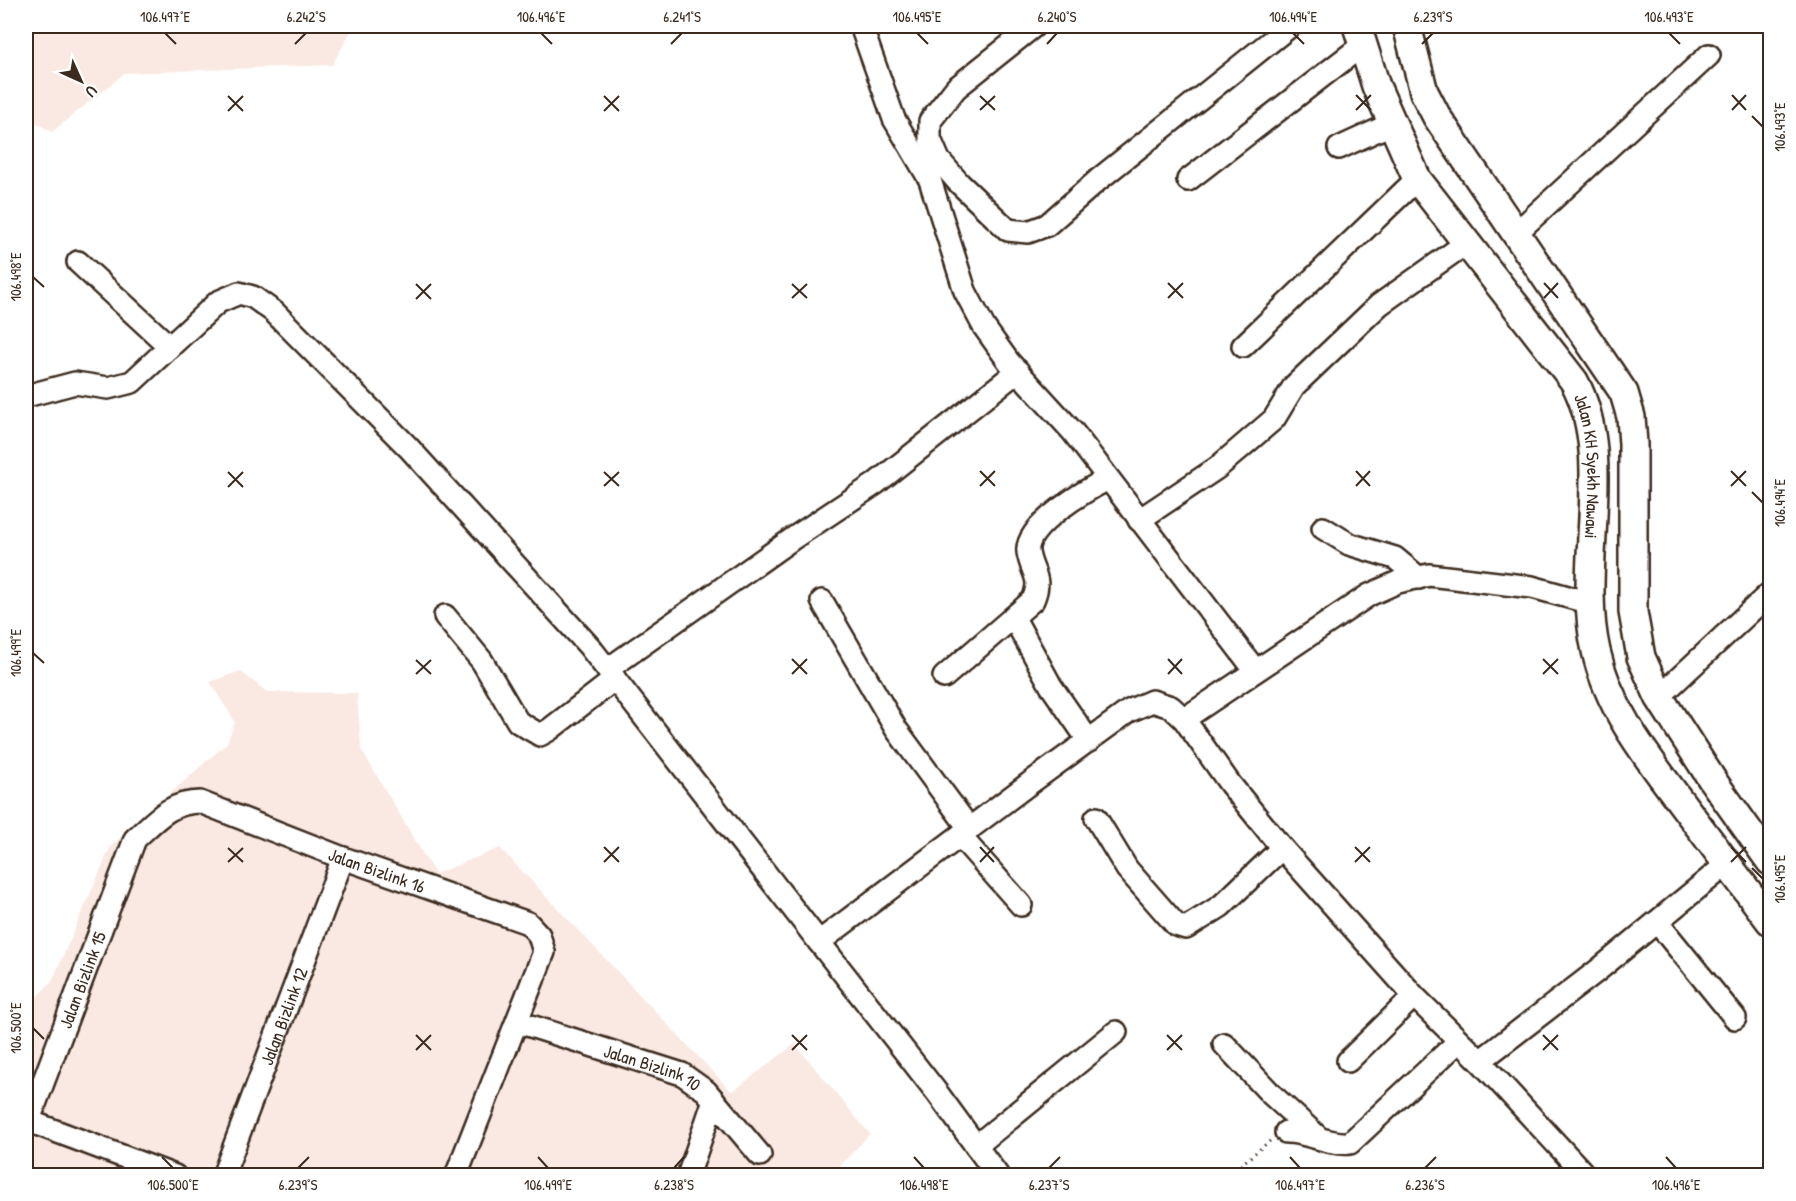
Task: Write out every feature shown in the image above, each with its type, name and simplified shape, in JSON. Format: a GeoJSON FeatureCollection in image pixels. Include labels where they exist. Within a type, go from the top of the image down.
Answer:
{"type":"FeatureCollection","features":[{"type":"Feature","properties":{"kind":"main road"},"geometry":{"type":"LineString","coordinates":[[1407,26],[1424,92],[1437,117],[1624,393],[1631,417],[1634,444],[1633,612],[1641,657],[1659,697],[1713,781],[1770,861]]}},
{"type":"Feature","properties":{"kind":"main road","name":"Jalan KH Syekh Nawawi"},"geometry":{"type":"LineString","coordinates":[[1360,35],[1391,124],[1417,179],[1465,244],[1574,381],[1586,403],[1593,449],[1590,603],[1595,650],[1610,696],[1626,726],[1770,921]]}},
{"type":"Feature","properties":{"kind":"street"},"geometry":{"type":"LineString","coordinates":[[861,26],[894,119],[930,180],[965,291],[984,327],[1018,371],[1073,432],[1255,670]]}},
{"type":"Feature","properties":{"kind":"street"},"geometry":{"type":"LineString","coordinates":[[1034,26],[956,88],[930,120],[930,139],[939,160],[980,206],[1008,230],[1028,232],[1047,225],[1098,180],[1290,26]]}},
{"type":"Feature","properties":{"kind":"street"},"geometry":{"type":"LineString","coordinates":[[1188,180],[1360,35]]}},
{"type":"Feature","properties":{"kind":"street"},"geometry":{"type":"LineString","coordinates":[[1515,234],[1709,55]]}},
{"type":"Feature","properties":{"kind":"street"},"geometry":{"type":"LineString","coordinates":[[1339,148],[1391,124]]}},
{"type":"Feature","properties":{"kind":"street"},"geometry":{"type":"LineString","coordinates":[[1243,346],[1417,179]]}},
{"type":"Feature","properties":{"kind":"street"},"geometry":{"type":"LineString","coordinates":[[1139,520],[1217,468],[1274,419],[1294,386],[1379,305],[1465,244]]}},
{"type":"Feature","properties":{"kind":"street"},"geometry":{"type":"LineString","coordinates":[[78,262],[170,347]]}},
{"type":"Feature","properties":{"kind":"street"},"geometry":{"type":"LineString","coordinates":[[26,396],[75,382],[118,388],[132,382],[218,302],[239,293],[254,297],[274,312],[409,448],[612,674],[998,1176]]}},
{"type":"Feature","properties":{"kind":"street"},"geometry":{"type":"LineString","coordinates":[[445,616],[482,661],[518,722],[540,735],[549,730],[612,674],[875,484],[1018,371]]}},
{"type":"Feature","properties":{"kind":"street"},"geometry":{"type":"LineString","coordinates":[[944,677],[1033,600],[1039,586],[1027,550],[1031,538],[1044,522],[1086,490],[1108,479]]}},
{"type":"Feature","properties":{"kind":"street"},"geometry":{"type":"LineString","coordinates":[[1323,528],[1349,544],[1395,558],[1419,578]]}},
{"type":"Feature","properties":{"kind":"street"},"geometry":{"type":"LineString","coordinates":[[1184,719],[1369,595],[1398,582],[1429,575],[1532,587],[1590,603]]}},
{"type":"Feature","properties":{"kind":"street"},"geometry":{"type":"LineString","coordinates":[[1659,697],[1770,593]]}},
{"type":"Feature","properties":{"kind":"street"},"geometry":{"type":"LineString","coordinates":[[822,601],[896,729],[965,832],[1021,905]]}},
{"type":"Feature","properties":{"kind":"street"},"geometry":{"type":"LineString","coordinates":[[1014,618],[1051,686],[1089,741]]}},
{"type":"Feature","properties":{"kind":"street"},"geometry":{"type":"LineString","coordinates":[[819,942],[1129,711],[1152,701],[1170,706],[1184,719],[1230,784],[1282,848],[1414,996],[1480,1061],[1586,1176]]}},
{"type":"Feature","properties":{"kind":"street","name":"Jalan Bizlink 16"},"geometry":{"type":"LineString","coordinates":[[135,839],[161,815],[182,802],[200,802],[343,858],[528,923],[539,935],[544,952],[456,1176]]}},
{"type":"Feature","properties":{"kind":"street"},"geometry":{"type":"LineString","coordinates":[[1096,818],[1127,869],[1176,924],[1186,928],[1221,906],[1282,848]]}},
{"type":"Feature","properties":{"kind":"street","name":"Jalan Bizlink 15"},"geometry":{"type":"LineString","coordinates":[[27,1120],[135,839]]}},
{"type":"Feature","properties":{"kind":"street","name":"Jalan Bizlink 12"},"geometry":{"type":"LineString","coordinates":[[223,1176],[343,858]]}},
{"type":"Feature","properties":{"kind":"street"},"geometry":{"type":"LineString","coordinates":[[1480,1061],[1727,864]]}},
{"type":"Feature","properties":{"kind":"street"},"geometry":{"type":"LineString","coordinates":[[1657,921],[1736,1018]]}},
{"type":"Feature","properties":{"kind":"street"},"geometry":{"type":"LineString","coordinates":[[1348,1061],[1414,996]]}},
{"type":"Feature","properties":{"kind":"street","name":"Jalan Bizlink 10"},"geometry":{"type":"LineString","coordinates":[[518,1022],[682,1074],[701,1086],[760,1155]]}},
{"type":"Feature","properties":{"kind":"street"},"geometry":{"type":"LineString","coordinates":[[976,1146],[1116,1032]]}},
{"type":"Feature","properties":{"kind":"street"},"geometry":{"type":"LineString","coordinates":[[1286,1132],[1303,1132],[1339,1144],[1357,1138],[1459,1041]]}},
{"type":"Feature","properties":{"kind":"street"},"geometry":{"type":"LineString","coordinates":[[1224,1044],[1293,1115],[1318,1137]]}},
{"type":"Feature","properties":{"kind":"street"},"geometry":{"type":"LineString","coordinates":[[688,1176],[714,1100]]}},
{"type":"Feature","properties":{"kind":"street"},"geometry":{"type":"LineString","coordinates":[[27,1120],[175,1176]]}},
{"type":"Feature","properties":{"kind":"path"},"geometry":{"type":"LineString","coordinates":[[1227,1176],[1270,1140],[1286,1132]]}},
{"type":"Feature","properties":{"kind":"shaded area"},"geometry":{"type":"Polygon","coordinates":[[[26,26],[354,26],[332,65],[125,73],[52,132],[26,117],[26,26]]]}},
{"type":"Feature","properties":{"kind":"shaded area"},"geometry":{"type":"Polygon","coordinates":[[[240,671],[267,692],[357,693],[361,749],[435,874],[500,848],[732,1092],[795,1044],[870,1134],[830,1176],[26,1175],[26,1008],[52,981],[111,846],[227,743],[235,722],[210,682],[240,671]]]}}]}
